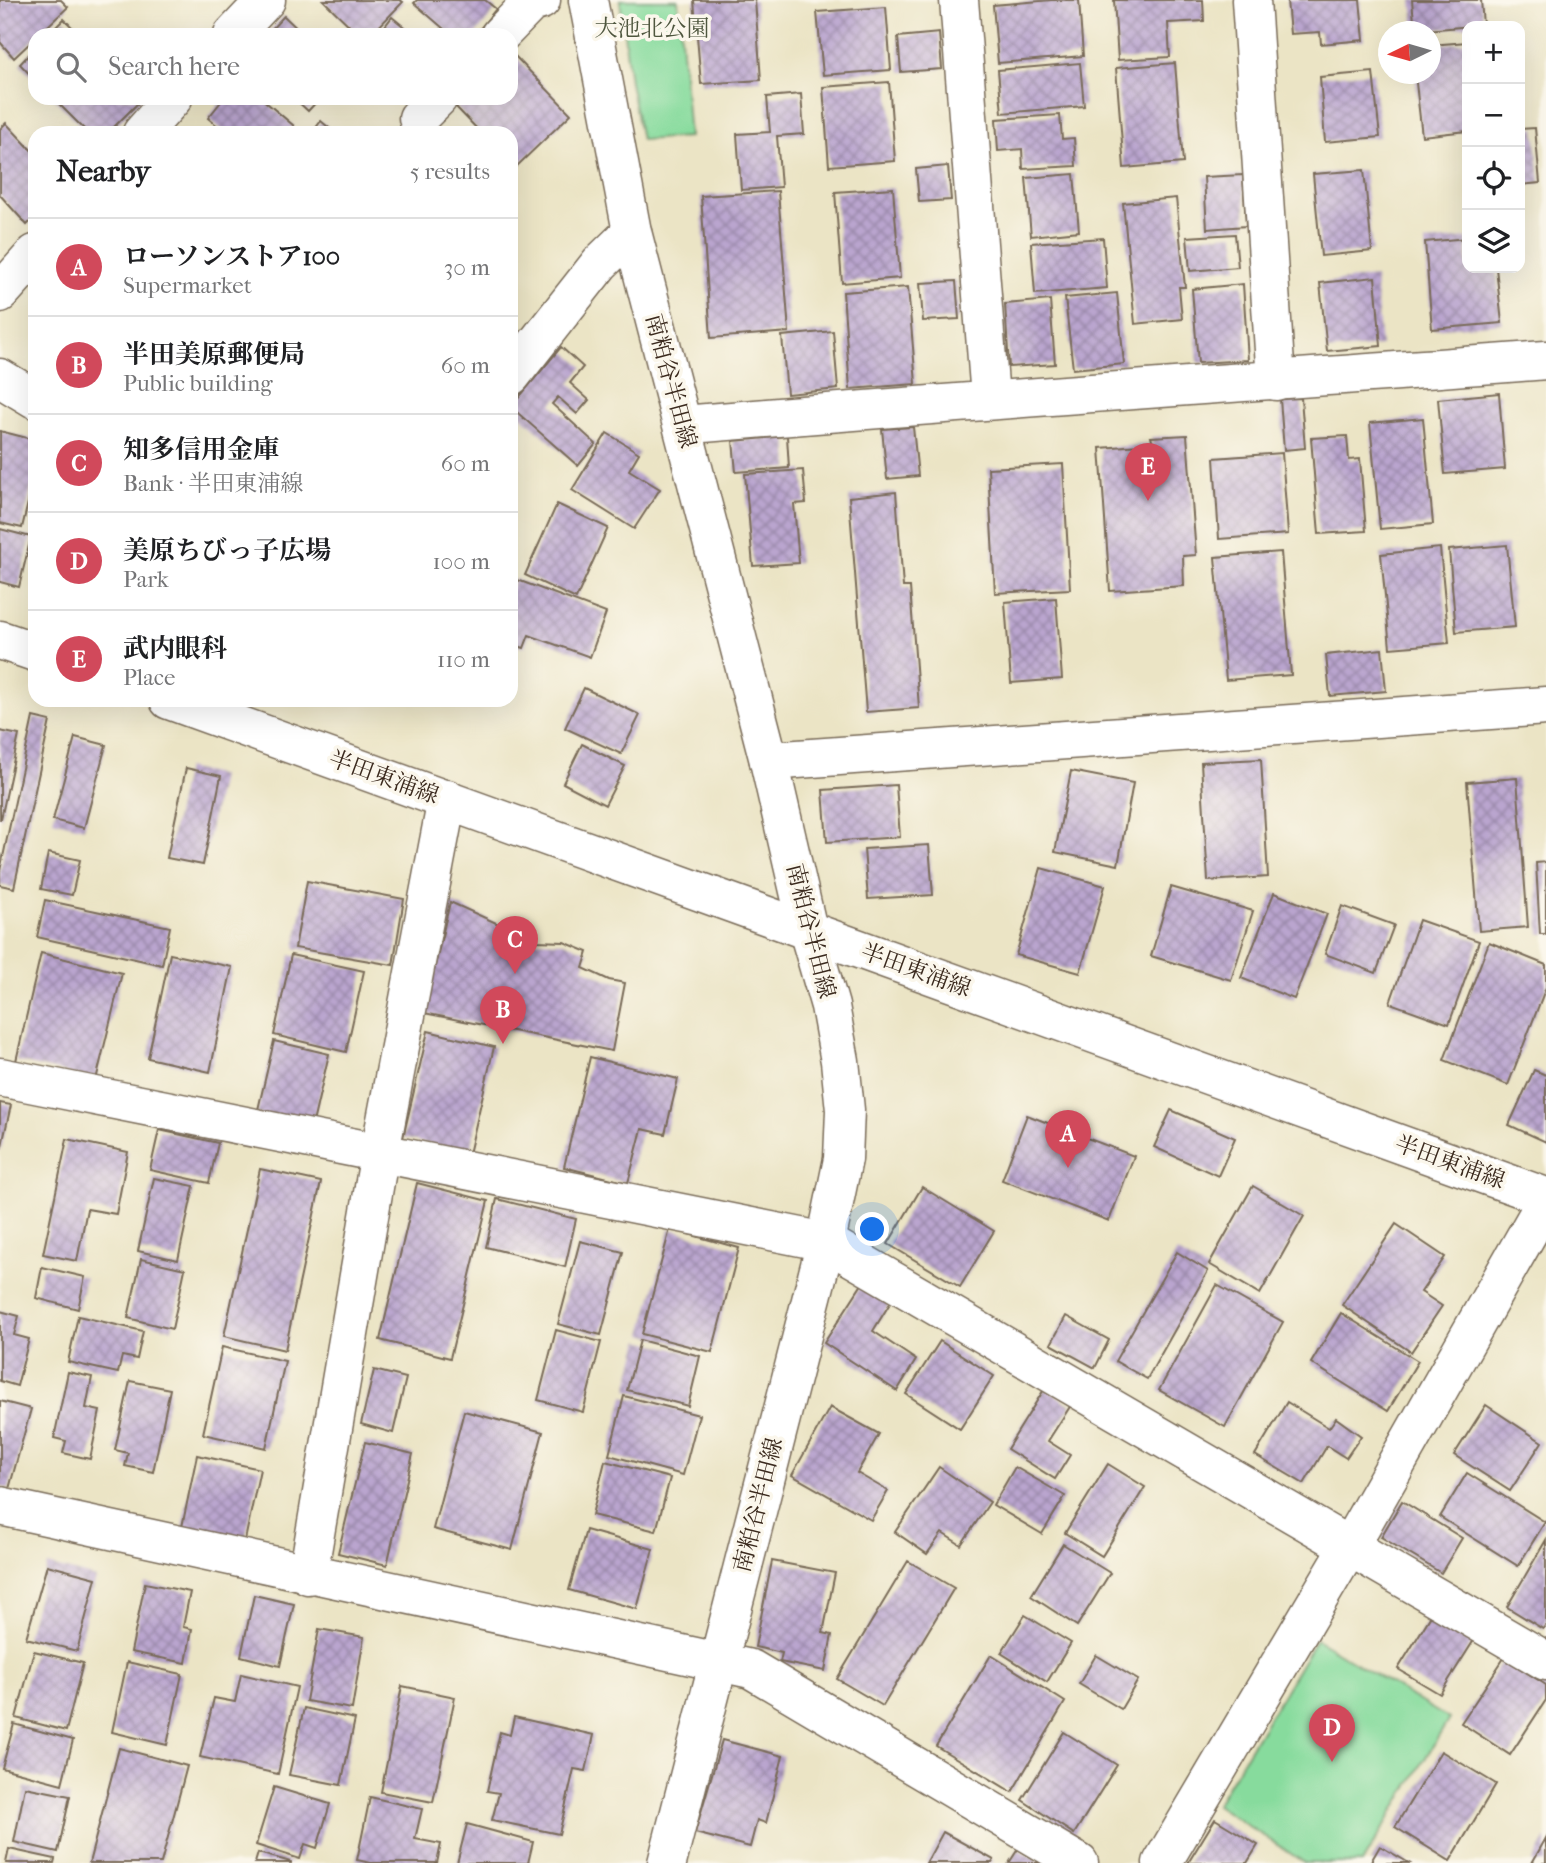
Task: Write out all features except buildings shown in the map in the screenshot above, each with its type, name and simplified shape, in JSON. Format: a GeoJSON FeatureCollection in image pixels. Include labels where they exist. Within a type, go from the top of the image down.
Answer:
{"type":"FeatureCollection","features":[{"type":"Feature","properties":{"kind":"street"},"geometry":{"type":"LineString","coordinates":[[240,28],[266,0]]}},
{"type":"Feature","properties":{"kind":"street"},"geometry":{"type":"LineString","coordinates":[[507,28],[531,4],[541,0]]}},
{"type":"Feature","properties":{"kind":"street","name":"南粕谷半田線"},"geometry":{"type":"LineString","coordinates":[[588,0],[632,232],[769,761],[808,930],[830,1006],[841,1061],[845,1110],[843,1159],[826,1242],[667,1863]]}},
{"type":"Feature","properties":{"kind":"street"},"geometry":{"type":"LineString","coordinates":[[959,0],[990,398]]}},
{"type":"Feature","properties":{"kind":"street"},"geometry":{"type":"LineString","coordinates":[[1251,0],[1276,381]]}},
{"type":"Feature","properties":{"kind":"street"},"geometry":{"type":"LineString","coordinates":[[148,126],[167,105]]}},
{"type":"Feature","properties":{"kind":"street"},"geometry":{"type":"LineString","coordinates":[[518,367],[600,263],[632,232]]}},
{"type":"Feature","properties":{"kind":"street"},"geometry":{"type":"LineString","coordinates":[[0,293],[28,262]]}},
{"type":"Feature","properties":{"kind":"street"},"geometry":{"type":"LineString","coordinates":[[683,425],[990,398],[1276,381],[1546,359]]}},
{"type":"Feature","properties":{"kind":"street"},"geometry":{"type":"LineString","coordinates":[[0,378],[28,395]]}},
{"type":"Feature","properties":{"kind":"street"},"geometry":{"type":"LineString","coordinates":[[0,640],[28,650]]}},
{"type":"Feature","properties":{"kind":"street"},"geometry":{"type":"LineString","coordinates":[[769,761],[1546,706]]}},
{"type":"Feature","properties":{"kind":"street","name":"半田東浦線"},"geometry":{"type":"LineString","coordinates":[[189,707],[1546,1199]]}},
{"type":"Feature","properties":{"kind":"street"},"geometry":{"type":"LineString","coordinates":[[308,1575],[380,1152],[447,799]]}},
{"type":"Feature","properties":{"kind":"street"},"geometry":{"type":"LineString","coordinates":[[0,1077],[826,1242],[1546,1661]]}},
{"type":"Feature","properties":{"kind":"street"},"geometry":{"type":"LineString","coordinates":[[1162,1863],[1349,1547],[1546,1199]]}},
{"type":"Feature","properties":{"kind":"street"},"geometry":{"type":"LineString","coordinates":[[0,1506],[308,1575],[751,1669],[1079,1863]]}},
{"type":"Feature","properties":{"kind":"green space","name":"大池北公園"},"geometry":{"type":"Polygon","coordinates":[[[620,0],[678,0],[689,137],[641,140],[630,82],[620,0]]]}},
{"type":"Feature","properties":{"kind":"green space"},"geometry":{"type":"Polygon","coordinates":[[[1316,1639],[1449,1719],[1362,1863],[1305,1863],[1216,1805],[1316,1639]]]}},
{"type":"Feature","properties":{"kind":"place","name":"武内眼科"},"geometry":{"type":"Point","coordinates":[1148,501]}},
{"type":"Feature","properties":{"kind":"place","name":"知多信用金庫"},"geometry":{"type":"Point","coordinates":[515,974]}},
{"type":"Feature","properties":{"kind":"place","name":"半田美原郵便局"},"geometry":{"type":"Point","coordinates":[503,1044]}},
{"type":"Feature","properties":{"kind":"place","name":"ローソンストア100"},"geometry":{"type":"Point","coordinates":[1068,1168]}},
{"type":"Feature","properties":{"kind":"place","name":"美原ちびっ子広場"},"geometry":{"type":"Point","coordinates":[1332,1762]}}]}
